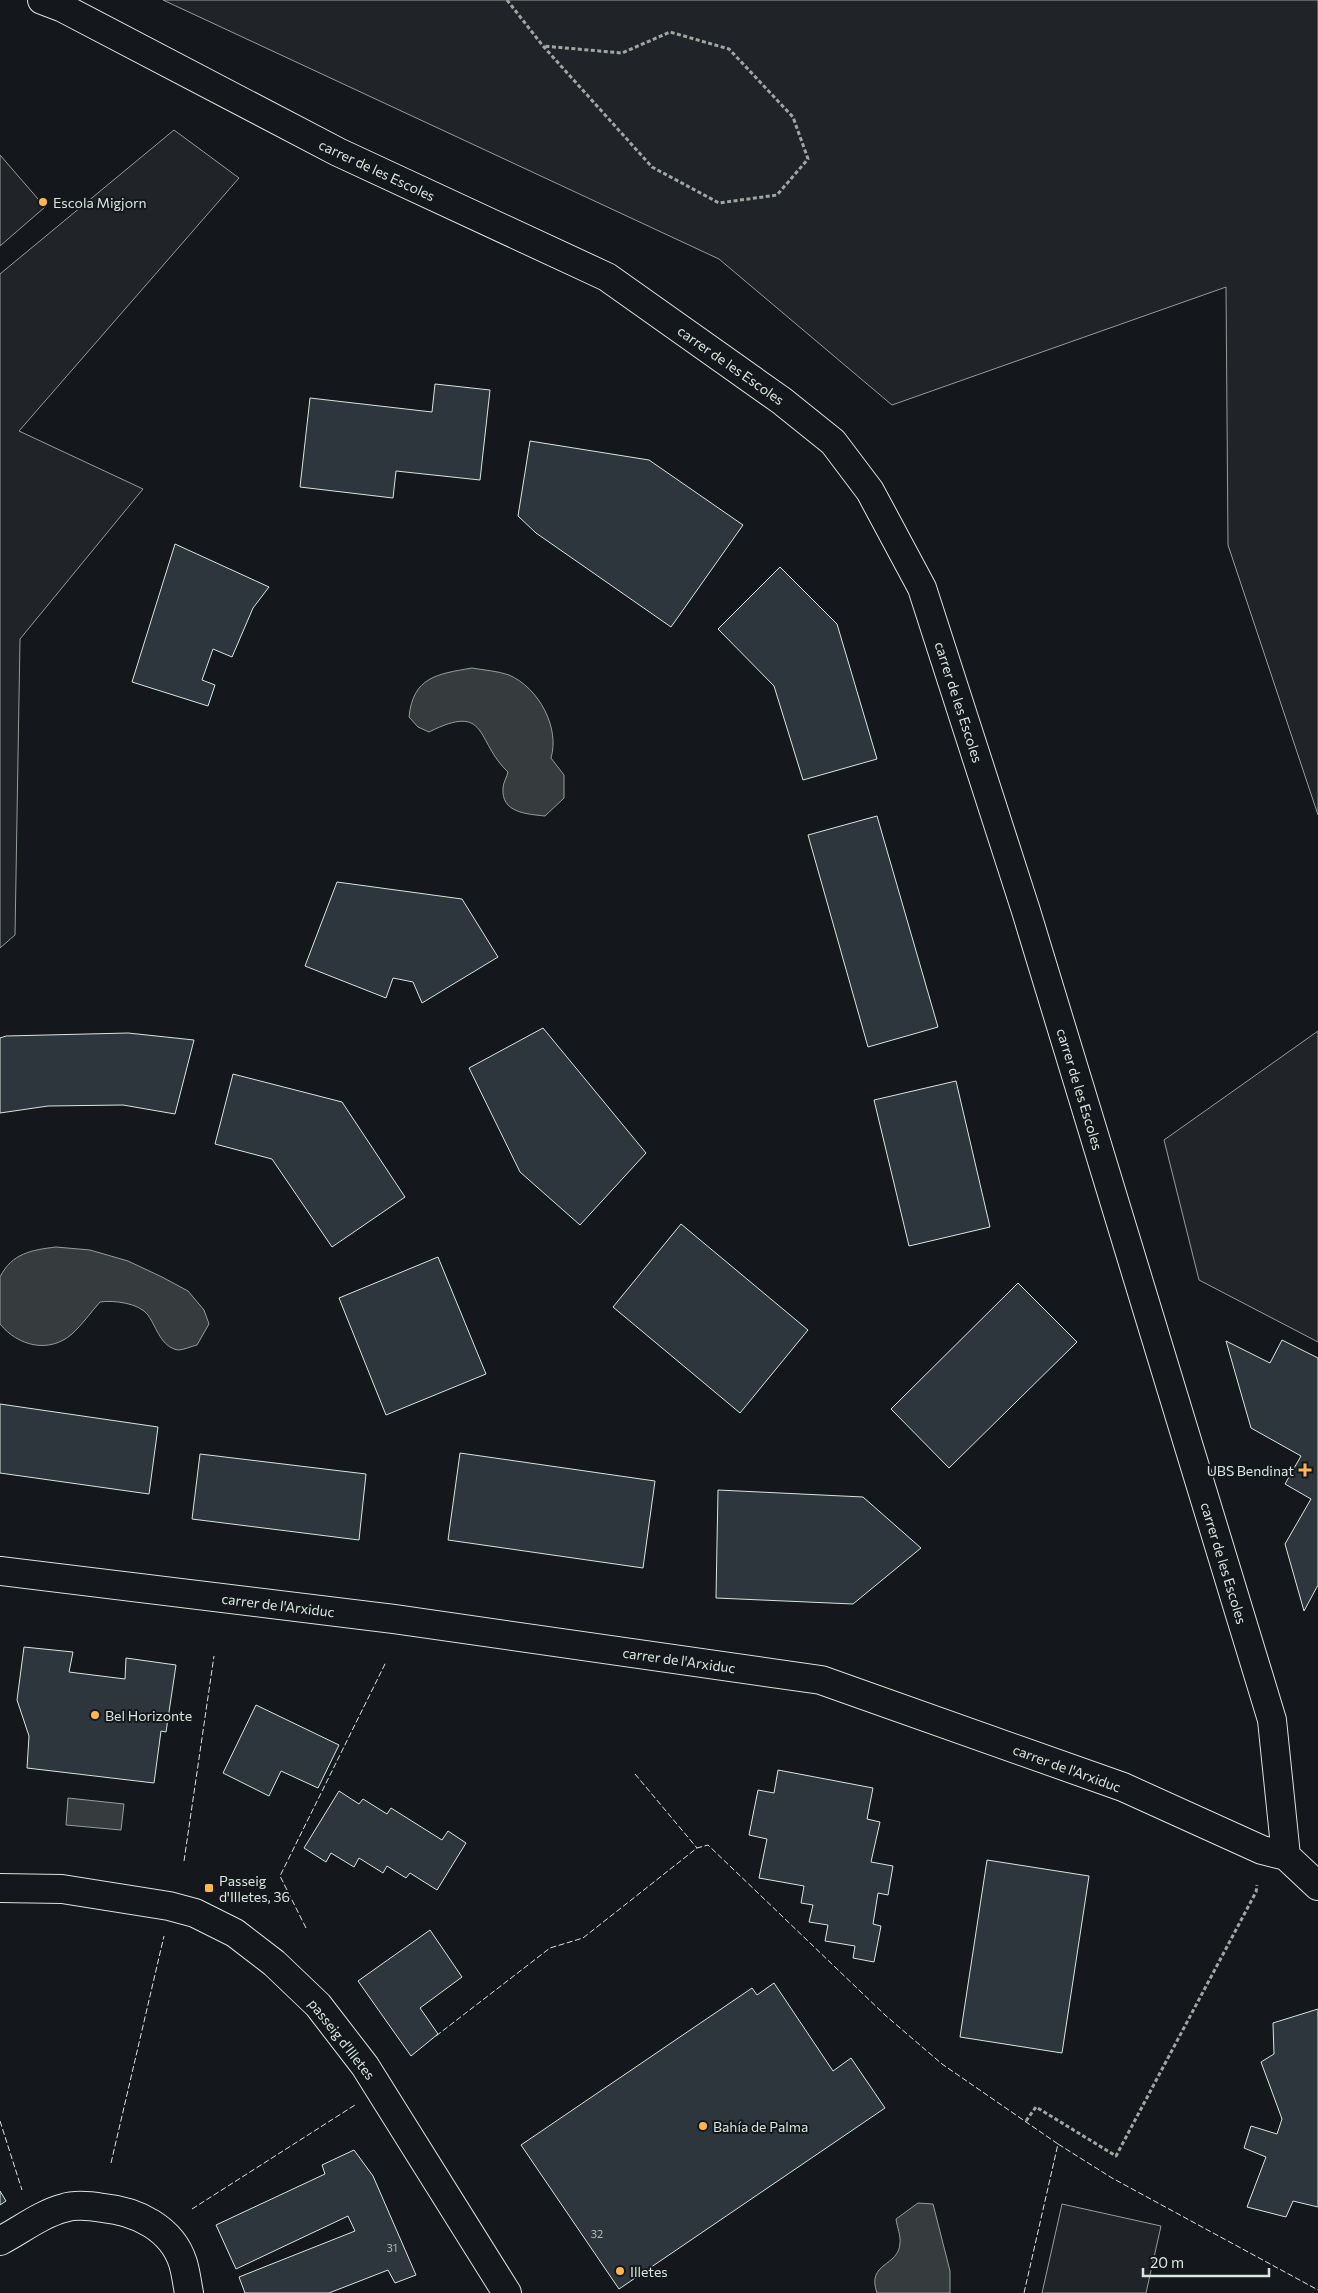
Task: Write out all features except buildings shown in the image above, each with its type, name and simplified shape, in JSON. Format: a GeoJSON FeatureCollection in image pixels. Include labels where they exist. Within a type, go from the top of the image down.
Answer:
{"type":"FeatureCollection","features":[{"type":"Feature","properties":{"kind":"street","name":"carrer de les Escoles"},"geometry":{"type":"LineString","coordinates":[[42,0],[63,8],[338,152],[607,277],[782,401],[833,442],[870,491],[922,588],[1026,911],[1272,1720],[1274,1853]]}},
{"type":"Feature","properties":{"kind":"street","name":"carrer de l'Arxiduc"},"geometry":{"type":"LineString","coordinates":[[0,1572],[394,1619],[821,1680],[1123,1787],[1274,1853],[1318,1886]]}},
{"type":"Feature","properties":{"kind":"street","name":"passeig d'Illetes"},"geometry":{"type":"LineString","coordinates":[[0,1888],[62,1889],[169,1906],[195,1913],[235,1933],[274,1963],[318,2005],[365,2066],[507,2293]]}},
{"type":"Feature","properties":{"kind":"street"},"geometry":{"type":"LineString","coordinates":[[0,2241],[41,2216],[66,2207],[115,2209],[134,2213],[153,2224],[170,2240],[182,2261],[189,2293]]}},
{"type":"Feature","properties":{"kind":"path"},"geometry":{"type":"LineString","coordinates":[[507,0],[543,46],[652,167],[720,203],[777,195],[808,159],[793,117],[729,49],[670,32],[622,52],[543,46]]}},
{"type":"Feature","properties":{"kind":"path"},"geometry":{"type":"LineString","coordinates":[[1026,2122],[1036,2107],[1116,2156],[1256,1892],[1274,1853]]}},
{"type":"Feature","properties":{"kind":"shaded area"},"geometry":{"type":"Polygon","coordinates":[[[163,0],[1318,0],[1318,815],[1228,545],[1226,287],[892,405],[719,259],[163,0]]]}},
{"type":"Feature","properties":{"kind":"shaded area"},"geometry":{"type":"Polygon","coordinates":[[[174,130],[239,178],[19,431],[143,489],[20,639],[15,935],[0,948],[0,274],[174,130]]]}},
{"type":"Feature","properties":{"kind":"shaded area"},"geometry":{"type":"Polygon","coordinates":[[[0,155],[45,207],[0,246],[0,155]]]}},
{"type":"Feature","properties":{"kind":"shaded area"},"geometry":{"type":"Polygon","coordinates":[[[472,668],[509,675],[520,681],[538,699],[545,710],[552,734],[551,758],[564,775],[564,798],[545,816],[516,811],[506,803],[503,796],[503,788],[508,772],[498,760],[479,729],[472,723],[462,721],[448,724],[429,732],[418,727],[409,717],[411,704],[421,686],[438,676],[472,668]]]}},
{"type":"Feature","properties":{"kind":"shaded area"},"geometry":{"type":"Polygon","coordinates":[[[1318,1031],[1318,1342],[1199,1280],[1164,1140],[1318,1031]]]}},
{"type":"Feature","properties":{"kind":"shaded area"},"geometry":{"type":"Polygon","coordinates":[[[56,1247],[90,1250],[128,1261],[188,1291],[204,1310],[209,1324],[197,1345],[180,1350],[172,1348],[163,1341],[144,1311],[133,1305],[112,1301],[100,1302],[72,1334],[54,1344],[34,1345],[16,1338],[7,1332],[0,1324],[0,1277],[10,1263],[24,1254],[56,1247]]]}},
{"type":"Feature","properties":{"kind":"shaded area"},"geometry":{"type":"Polygon","coordinates":[[[68,1798],[124,1804],[121,1830],[66,1825],[68,1798]]]}},
{"type":"Feature","properties":{"kind":"shaded area"},"geometry":{"type":"Polygon","coordinates":[[[918,2203],[933,2204],[950,2271],[950,2293],[877,2293],[876,2275],[898,2251],[900,2240],[896,2219],[918,2203]]]}},
{"type":"Feature","properties":{"kind":"shaded area"},"geometry":{"type":"Polygon","coordinates":[[[1062,2204],[1161,2226],[1146,2293],[1042,2293],[1062,2204]]]}},
{"type":"Feature","properties":{"kind":"fence"},"geometry":{"type":"LineString","coordinates":[[184,1861],[214,1656]]}},
{"type":"Feature","properties":{"kind":"fence"},"geometry":{"type":"LineString","coordinates":[[306,1928],[280,1876],[386,1662]]}},
{"type":"Feature","properties":{"kind":"fence"},"geometry":{"type":"LineString","coordinates":[[635,1774],[697,1848]]}},
{"type":"Feature","properties":{"kind":"fence"},"geometry":{"type":"LineString","coordinates":[[436,2036],[550,1948],[583,1938],[697,1848],[708,1845],[885,2015],[942,2064],[1058,2144]]}},
{"type":"Feature","properties":{"kind":"fence"},"geometry":{"type":"LineString","coordinates":[[111,2163],[164,1936]]}},
{"type":"Feature","properties":{"kind":"fence"},"geometry":{"type":"LineString","coordinates":[[192,2209],[355,2105]]}},
{"type":"Feature","properties":{"kind":"fence"},"geometry":{"type":"LineString","coordinates":[[0,2121],[22,2190]]}},
{"type":"Feature","properties":{"kind":"fence"},"geometry":{"type":"LineString","coordinates":[[1024,2293],[1058,2144],[1112,2178],[1318,2290]]}},
{"type":"Feature","properties":{"kind":"place","name":"Escola Migjorn"},"geometry":{"type":"Point","coordinates":[43,202]}},
{"type":"Feature","properties":{"kind":"place","name":"UBS Bendinat"},"geometry":{"type":"Point","coordinates":[1305,1470]}},
{"type":"Feature","properties":{"kind":"place","name":"Bel Horizonte"},"geometry":{"type":"Point","coordinates":[95,1715]}},
{"type":"Feature","properties":{"kind":"place","name":"Passeig d'Illetes, 36"},"geometry":{"type":"Point","coordinates":[209,1888]}},
{"type":"Feature","properties":{"kind":"place","name":"Bahía de Palma"},"geometry":{"type":"Point","coordinates":[703,2126]}},
{"type":"Feature","properties":{"kind":"place","name":"Illetes"},"geometry":{"type":"Point","coordinates":[620,2271]}}]}
